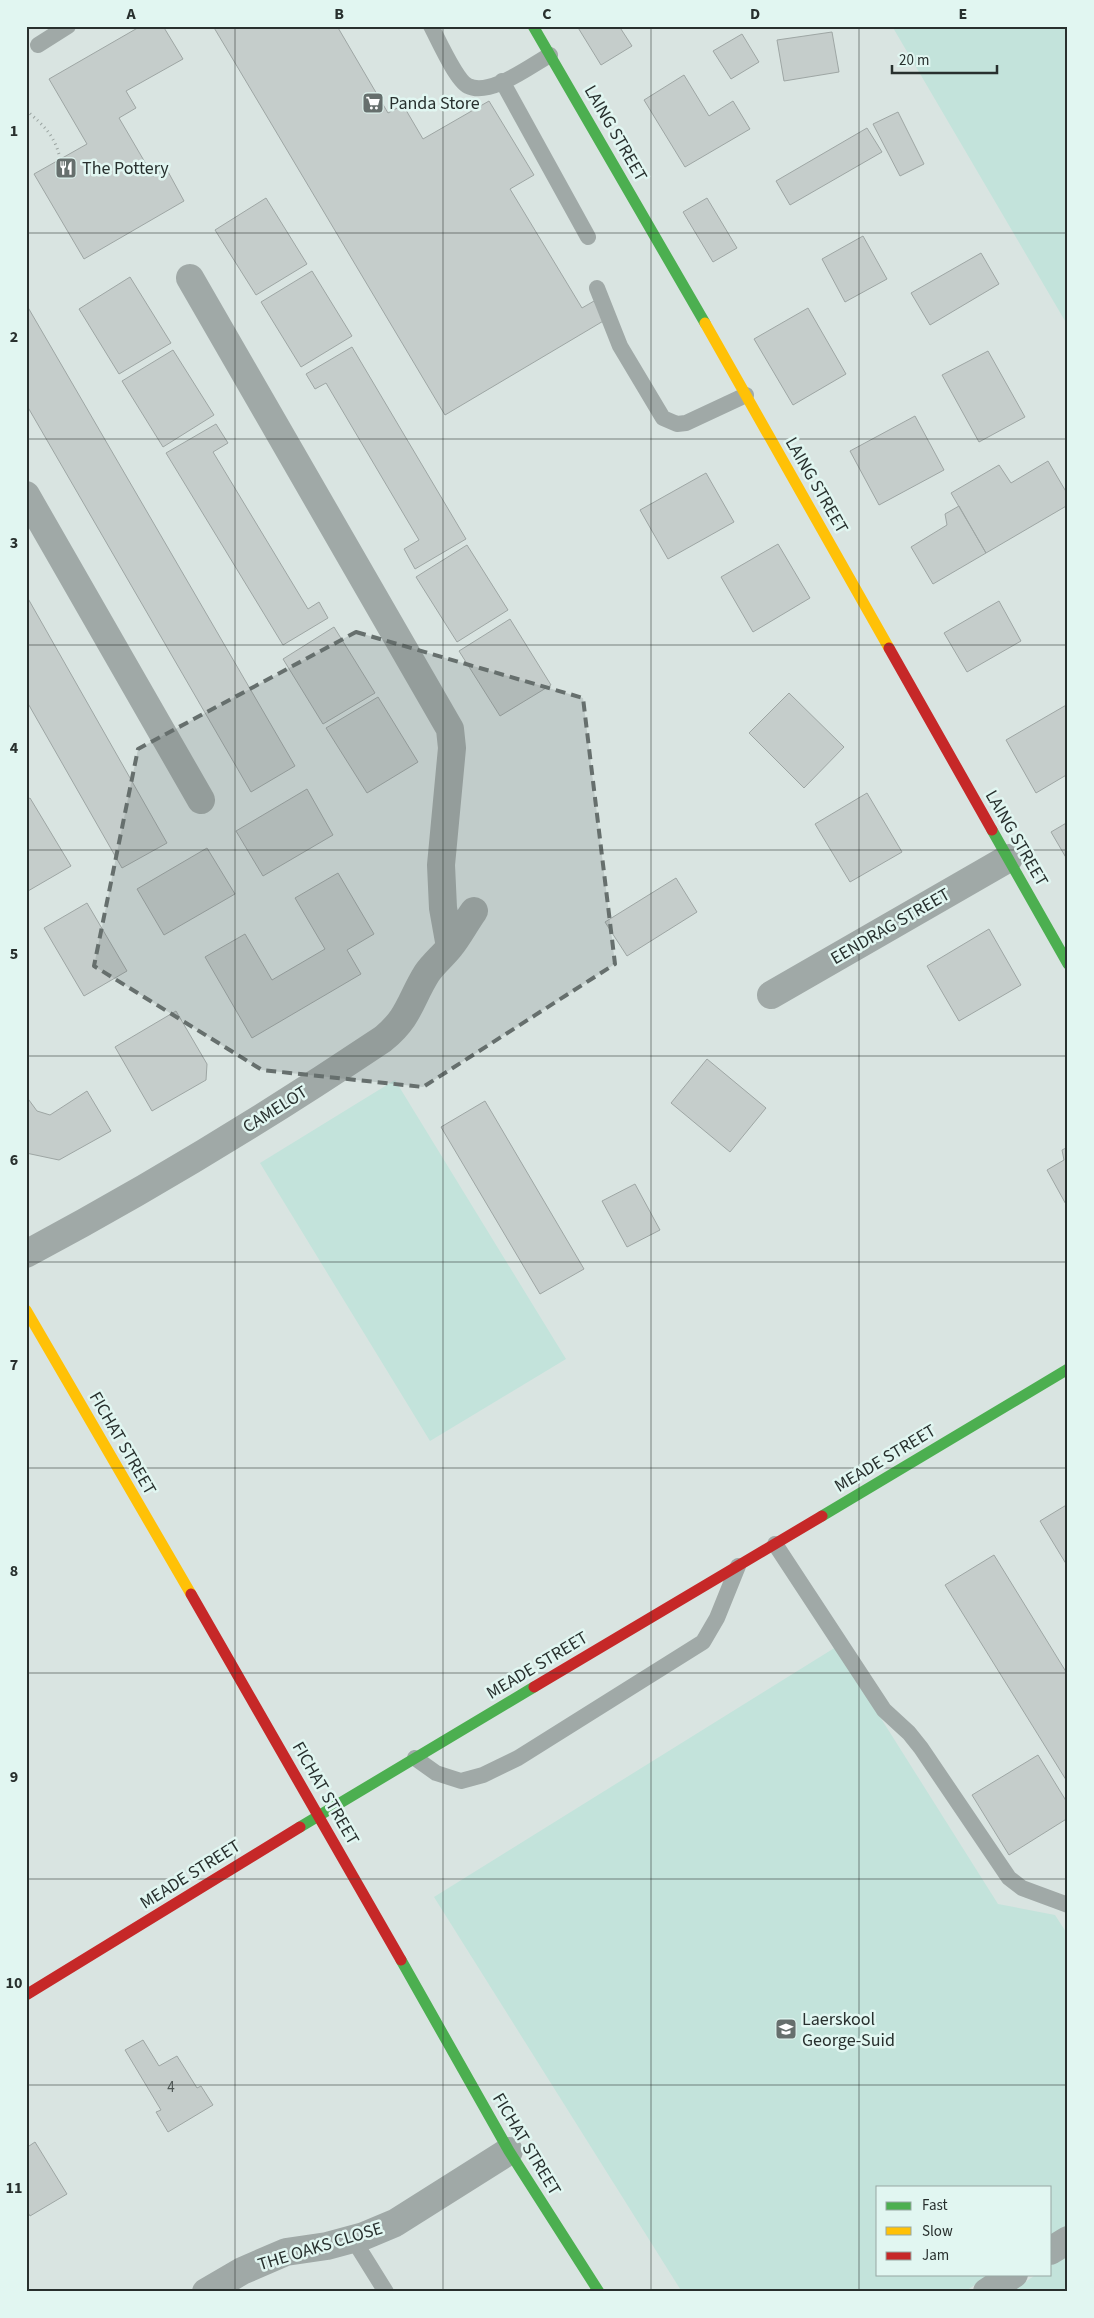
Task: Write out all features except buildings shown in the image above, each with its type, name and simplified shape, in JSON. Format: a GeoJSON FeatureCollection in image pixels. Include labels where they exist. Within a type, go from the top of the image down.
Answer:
{"type":"FeatureCollection","features":[{"type":"Feature","properties":{"kind":"street","name":"LAING STREET"},"geometry":{"type":"LineString","coordinates":[[533,26],[624,180],[1068,964]]}},
{"type":"Feature","properties":{"kind":"street"},"geometry":{"type":"LineString","coordinates":[[190,278],[450,728],[452,748],[441,865],[443,908],[450,947]]}},
{"type":"Feature","properties":{"kind":"street"},"geometry":{"type":"LineString","coordinates":[[26,495],[201,800]]}},
{"type":"Feature","properties":{"kind":"street","name":"EENDRAG STREET"},"geometry":{"type":"LineString","coordinates":[[771,995],[1009,858]]}},
{"type":"Feature","properties":{"kind":"street","name":"CAMELOT"},"geometry":{"type":"LineString","coordinates":[[26,1254],[114,1206],[282,1105],[383,1040],[397,1028],[407,1015],[415,994],[428,972],[450,947],[474,911]]}},
{"type":"Feature","properties":{"kind":"street","name":"FICHAT STREET"},"geometry":{"type":"LineString","coordinates":[[26,1310],[319,1815],[509,2151],[599,2292]]}},
{"type":"Feature","properties":{"kind":"street","name":"MEADE STREET"},"geometry":{"type":"LineString","coordinates":[[26,1995],[319,1815],[1068,1369]]}},
{"type":"Feature","properties":{"kind":"street","name":"THE OAKS CLOSE"},"geometry":{"type":"LineString","coordinates":[[206,2292],[242,2271],[286,2252],[327,2246],[353,2239],[395,2223],[509,2151]]}},
{"type":"Feature","properties":{"kind":"street"},"geometry":{"type":"LineString","coordinates":[[1052,2250],[1068,2240]]}},
{"type":"Feature","properties":{"kind":"street"},"geometry":{"type":"LineString","coordinates":[[987,2292],[1011,2276]]}},
{"type":"Feature","properties":{"kind":"lane"},"geometry":{"type":"LineString","coordinates":[[38,45],[68,26]]}},
{"type":"Feature","properties":{"kind":"lane"},"geometry":{"type":"LineString","coordinates":[[431,26],[459,76],[467,86],[485,88],[502,82],[550,55]]}},
{"type":"Feature","properties":{"kind":"lane"},"geometry":{"type":"LineString","coordinates":[[502,82],[588,237]]}},
{"type":"Feature","properties":{"kind":"lane"},"geometry":{"type":"LineString","coordinates":[[597,288],[620,346],[663,418],[677,424],[686,423],[746,395]]}},
{"type":"Feature","properties":{"kind":"lane"},"geometry":{"type":"LineString","coordinates":[[774,1544],[884,1710],[909,1733],[921,1748],[1009,1878],[1022,1888],[1068,1905]]}},
{"type":"Feature","properties":{"kind":"lane"},"geometry":{"type":"LineString","coordinates":[[415,1758],[436,1773],[462,1781],[483,1775],[518,1758],[703,1642],[717,1618],[739,1564]]}},
{"type":"Feature","properties":{"kind":"lane"},"geometry":{"type":"LineString","coordinates":[[353,2239],[386,2292]]}},
{"type":"Feature","properties":{"kind":"path"},"geometry":{"type":"LineString","coordinates":[[26,110],[43,124],[56,142],[60,158]]}},
{"type":"Feature","properties":{"kind":"highlighted area"},"geometry":{"type":"Polygon","coordinates":[[[356,632],[583,698],[615,964],[423,1087],[262,1070],[94,966],[138,749],[356,632]]]}},
{"type":"Feature","properties":{"kind":"green space"},"geometry":{"type":"Polygon","coordinates":[[[892,26],[1068,26],[1068,326],[892,26]]]}},
{"type":"Feature","properties":{"kind":"green space"},"geometry":{"type":"Polygon","coordinates":[[[395,1080],[566,1359],[430,1441],[260,1163],[395,1080]]]}},
{"type":"Feature","properties":{"kind":"green space","name":"Laerskool George-Suid"},"geometry":{"type":"Polygon","coordinates":[[[836,1647],[998,1904],[1055,1915],[1068,1935],[1068,2227],[1052,2237],[1052,2186],[876,2186],[876,2276],[989,2276],[964,2292],[682,2292],[434,1897],[836,1647]]]}},
{"type":"Feature","properties":{"kind":"green space"},"geometry":{"type":"Polygon","coordinates":[[[1068,2254],[1068,2292],[1010,2292],[1034,2276],[1052,2276],[1052,2265],[1068,2254]]]}},
{"type":"Feature","properties":{"kind":"traffic: fast"},"geometry":{"type":"LineString","coordinates":[[533,26],[705,323]]}},
{"type":"Feature","properties":{"kind":"traffic: fast"},"geometry":{"type":"LineString","coordinates":[[992,830],[1068,964]]}},
{"type":"Feature","properties":{"kind":"traffic: fast"},"geometry":{"type":"LineString","coordinates":[[822,1516],[1068,1369]]}},
{"type":"Feature","properties":{"kind":"traffic: fast"},"geometry":{"type":"LineString","coordinates":[[300,1827],[534,1687]]}},
{"type":"Feature","properties":{"kind":"traffic: fast"},"geometry":{"type":"LineString","coordinates":[[401,1960],[509,2151],[599,2292]]}},
{"type":"Feature","properties":{"kind":"traffic: slow"},"geometry":{"type":"LineString","coordinates":[[705,323],[889,648]]}},
{"type":"Feature","properties":{"kind":"traffic: slow"},"geometry":{"type":"LineString","coordinates":[[26,1310],[191,1594]]}},
{"type":"Feature","properties":{"kind":"traffic: jam"},"geometry":{"type":"LineString","coordinates":[[889,648],[992,830]]}},
{"type":"Feature","properties":{"kind":"traffic: jam"},"geometry":{"type":"LineString","coordinates":[[534,1687],[822,1516]]}},
{"type":"Feature","properties":{"kind":"traffic: jam"},"geometry":{"type":"LineString","coordinates":[[191,1594],[401,1960]]}},
{"type":"Feature","properties":{"kind":"traffic: jam"},"geometry":{"type":"LineString","coordinates":[[26,1995],[300,1827]]}},
{"type":"Feature","properties":{"kind":"place","name":"Panda Store"},"geometry":{"type":"Point","coordinates":[373,103]}},
{"type":"Feature","properties":{"kind":"place","name":"The Pottery"},"geometry":{"type":"Point","coordinates":[66,168]}},
{"type":"Feature","properties":{"kind":"place","name":"Laerskool George-Suid"},"geometry":{"type":"Point","coordinates":[786,2029]}}]}
